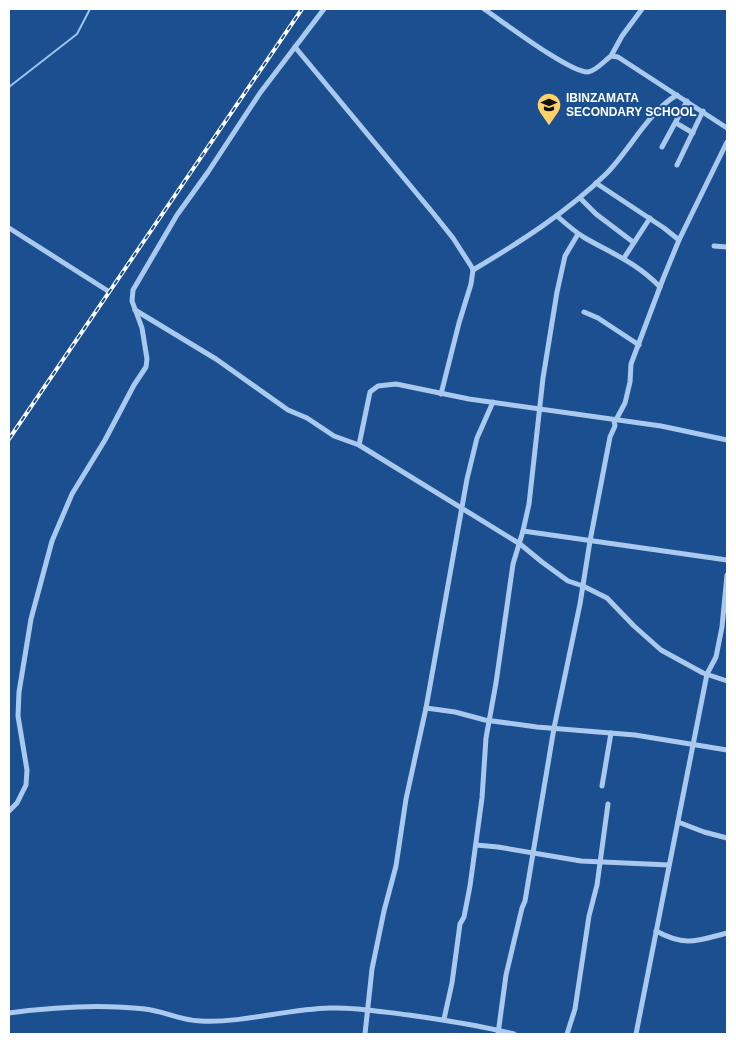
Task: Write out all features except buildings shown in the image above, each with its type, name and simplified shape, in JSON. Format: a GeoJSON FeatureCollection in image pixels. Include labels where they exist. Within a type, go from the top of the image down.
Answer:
{"type":"FeatureCollection","features":[{"type":"Feature","properties":{"kind":"street"},"geometry":{"type":"LineString","coordinates":[[9,811],[17,803],[26,785],[28,770],[18,716],[19,692],[31,619],[42,573],[59,522],[72,494],[146,367],[147,359],[142,328],[131,299],[133,290],[188,199],[260,94],[324,9]]}},
{"type":"Feature","properties":{"kind":"street"},"geometry":{"type":"LineString","coordinates":[[484,9],[552,55],[581,70],[592,71],[611,56],[622,36],[642,9]]}},
{"type":"Feature","properties":{"kind":"street"},"geometry":{"type":"LineString","coordinates":[[294,47],[453,238],[472,270],[471,284],[458,324],[442,394]]}},
{"type":"Feature","properties":{"kind":"street"},"geometry":{"type":"LineString","coordinates":[[611,56],[618,57],[727,128]]}},
{"type":"Feature","properties":{"kind":"street"},"geometry":{"type":"LineString","coordinates":[[472,270],[557,216],[580,198],[620,159],[658,110],[677,95]]}},
{"type":"Feature","properties":{"kind":"street"},"geometry":{"type":"LineString","coordinates":[[662,147],[687,101]]}},
{"type":"Feature","properties":{"kind":"street"},"geometry":{"type":"LineString","coordinates":[[677,164],[703,111]]}},
{"type":"Feature","properties":{"kind":"street"},"geometry":{"type":"LineString","coordinates":[[676,123],[693,132]]}},
{"type":"Feature","properties":{"kind":"street"},"geometry":{"type":"LineString","coordinates":[[499,1032],[506,975],[522,908],[526,901],[554,728],[583,586],[605,459],[610,437],[615,426],[614,421],[624,403],[630,382],[631,364],[679,240],[727,142]]}},
{"type":"Feature","properties":{"kind":"street"},"geometry":{"type":"LineString","coordinates":[[596,183],[650,218],[679,240]]}},
{"type":"Feature","properties":{"kind":"street"},"geometry":{"type":"LineString","coordinates":[[580,198],[596,214],[633,242]]}},
{"type":"Feature","properties":{"kind":"street"},"geometry":{"type":"LineString","coordinates":[[557,216],[578,234],[641,269],[660,287]]}},
{"type":"Feature","properties":{"kind":"street"},"geometry":{"type":"LineString","coordinates":[[624,258],[650,218]]}},
{"type":"Feature","properties":{"kind":"street"},"geometry":{"type":"LineString","coordinates":[[9,228],[108,291]]}},
{"type":"Feature","properties":{"kind":"street"},"geometry":{"type":"LineString","coordinates":[[444,1019],[452,983],[460,924],[464,917],[470,886],[482,798],[486,738],[513,564],[520,544],[529,504],[543,378],[562,265],[570,246],[578,234]]}},
{"type":"Feature","properties":{"kind":"street"},"geometry":{"type":"LineString","coordinates":[[714,246],[727,247]]}},
{"type":"Feature","properties":{"kind":"street"},"geometry":{"type":"LineString","coordinates":[[135,309],[222,363],[288,410],[307,418],[334,436],[359,445],[520,544],[568,581],[607,598],[661,650],[707,674],[727,681]]}},
{"type":"Feature","properties":{"kind":"street"},"geometry":{"type":"LineString","coordinates":[[584,312],[598,318],[639,345]]}},
{"type":"Feature","properties":{"kind":"street"},"geometry":{"type":"LineString","coordinates":[[359,445],[370,392],[378,386],[396,384],[468,399],[614,421],[661,426],[727,440]]}},
{"type":"Feature","properties":{"kind":"street"},"geometry":{"type":"LineString","coordinates":[[365,1034],[372,969],[379,932],[396,866],[406,799],[426,708],[468,479],[477,438],[493,402]]}},
{"type":"Feature","properties":{"kind":"street"},"geometry":{"type":"LineString","coordinates":[[523,531],[727,560]]}},
{"type":"Feature","properties":{"kind":"street"},"geometry":{"type":"LineString","coordinates":[[636,1034],[707,674],[716,657],[725,627],[727,575]]}},
{"type":"Feature","properties":{"kind":"street"},"geometry":{"type":"LineString","coordinates":[[426,708],[455,712],[490,721],[611,732],[694,743],[727,750]]}},
{"type":"Feature","properties":{"kind":"street"},"geometry":{"type":"LineString","coordinates":[[602,786],[611,732]]}},
{"type":"Feature","properties":{"kind":"street"},"geometry":{"type":"LineString","coordinates":[[567,1034],[575,1008],[589,916],[597,885],[608,804]]}},
{"type":"Feature","properties":{"kind":"street"},"geometry":{"type":"LineString","coordinates":[[678,822],[727,838]]}},
{"type":"Feature","properties":{"kind":"street"},"geometry":{"type":"LineString","coordinates":[[476,845],[599,863],[669,865]]}},
{"type":"Feature","properties":{"kind":"street"},"geometry":{"type":"LineString","coordinates":[[656,931],[671,939],[689,942],[727,933]]}},
{"type":"Feature","properties":{"kind":"street"},"geometry":{"type":"LineString","coordinates":[[9,1013],[124,1007],[162,1012],[187,1020],[200,1021],[248,1018],[299,1010],[330,1008],[368,1009],[444,1019],[514,1034]]}},
{"type":"Feature","properties":{"kind":"waterway"},"geometry":{"type":"LineString","coordinates":[[9,87],[77,34],[90,9]]}},
{"type":"Feature","properties":{"kind":"railway"},"geometry":{"type":"LineString","coordinates":[[9,439],[302,9]]}},
{"type":"Feature","properties":{"kind":"place","name":"IBINZAMATA SECONDARY SCHOOL"},"geometry":{"type":"Point","coordinates":[549,126]}}]}
